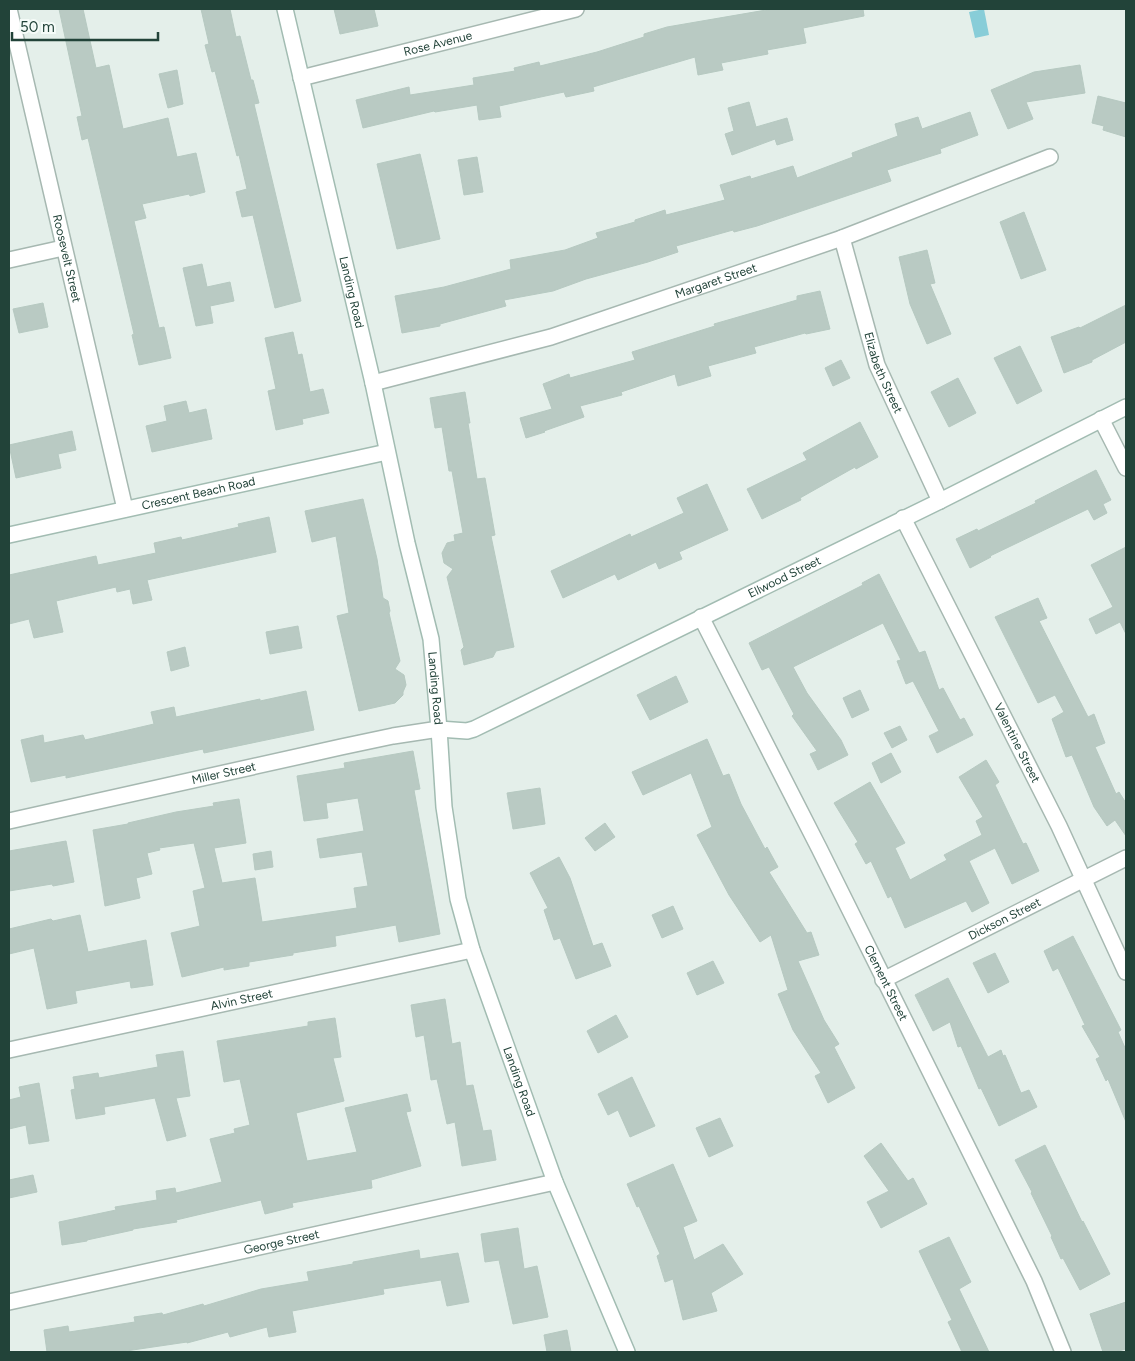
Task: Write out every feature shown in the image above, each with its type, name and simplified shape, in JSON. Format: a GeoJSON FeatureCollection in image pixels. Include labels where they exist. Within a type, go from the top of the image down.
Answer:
{"type":"FeatureCollection","features":[{"type":"Feature","properties":{"kind":"street","name":"Roosevelt Street"},"geometry":{"type":"LineString","coordinates":[[9,9],[125,509]]}},
{"type":"Feature","properties":{"kind":"street","name":"Landing Road"},"geometry":{"type":"LineString","coordinates":[[285,9],[373,383],[430,639],[444,807],[453,874],[472,950],[555,1182],[627,1352]]}},
{"type":"Feature","properties":{"kind":"street","name":"Rose Avenue"},"geometry":{"type":"LineString","coordinates":[[301,78],[576,9]]}},
{"type":"Feature","properties":{"kind":"street","name":"Margaret Street"},"geometry":{"type":"LineString","coordinates":[[373,383],[551,337],[842,238],[1050,158]]}},
{"type":"Feature","properties":{"kind":"street","name":"Elizabeth Street"},"geometry":{"type":"LineString","coordinates":[[842,238],[877,365],[940,501]]}},
{"type":"Feature","properties":{"kind":"street"},"geometry":{"type":"LineString","coordinates":[[9,260],[63,248]]}},
{"type":"Feature","properties":{"kind":"street","name":"Ellwood Street"},"geometry":{"type":"LineString","coordinates":[[439,729],[466,731],[474,729],[1126,408]]}},
{"type":"Feature","properties":{"kind":"street"},"geometry":{"type":"LineString","coordinates":[[1102,419],[1126,468]]}},
{"type":"Feature","properties":{"kind":"street","name":"Crescent Beach Road"},"geometry":{"type":"LineString","coordinates":[[9,535],[387,452]]}},
{"type":"Feature","properties":{"kind":"street","name":"Valentine Street"},"geometry":{"type":"LineString","coordinates":[[903,518],[1059,826],[1126,972]]}},
{"type":"Feature","properties":{"kind":"street","name":"Clement Street"},"geometry":{"type":"LineString","coordinates":[[701,617],[819,848],[1034,1281],[1063,1352]]}},
{"type":"Feature","properties":{"kind":"street","name":"Miller Street"},"geometry":{"type":"LineString","coordinates":[[9,821],[358,743],[439,729]]}},
{"type":"Feature","properties":{"kind":"street","name":"Dickson Street"},"geometry":{"type":"LineString","coordinates":[[883,980],[1126,858]]}},
{"type":"Feature","properties":{"kind":"street","name":"Alvin Street"},"geometry":{"type":"LineString","coordinates":[[9,1050],[472,950]]}},
{"type":"Feature","properties":{"kind":"street","name":"George Street"},"geometry":{"type":"LineString","coordinates":[[9,1302],[555,1182]]}},
{"type":"Feature","properties":{"kind":"water"},"geometry":{"type":"Polygon","coordinates":[[[984,9],[989,35],[975,38],[969,12],[984,9]]]}},
{"type":"Feature","properties":{"kind":"building"},"geometry":{"type":"Polygon","coordinates":[[[59,9],[83,9],[96,68],[109,65],[123,129],[168,118],[177,157],[196,153],[205,192],[142,204],[146,218],[134,221],[159,328],[164,327],[171,358],[139,365],[132,335],[134,334],[88,138],[82,140],[77,117],[82,116],[59,9]]]}},
{"type":"Feature","properties":{"kind":"building"},"geometry":{"type":"Polygon","coordinates":[[[201,9],[230,9],[236,37],[240,36],[259,103],[254,104],[301,301],[275,308],[253,215],[242,217],[236,192],[247,189],[215,71],[212,72],[205,45],[209,44],[201,9]]]}},
{"type":"Feature","properties":{"kind":"building"},"geometry":{"type":"Polygon","coordinates":[[[334,9],[374,9],[378,26],[340,34],[334,9]]]}},
{"type":"Feature","properties":{"kind":"building"},"geometry":{"type":"Polygon","coordinates":[[[772,9],[863,9],[864,16],[803,28],[806,43],[767,50],[768,54],[721,63],[723,70],[698,75],[695,57],[593,87],[594,91],[566,97],[564,92],[499,106],[501,117],[479,120],[477,105],[434,111],[363,128],[356,100],[409,87],[410,95],[474,85],[473,78],[515,71],[514,68],[539,62],[540,66],[597,52],[644,37],[644,34],[667,27],[772,9]]]}},
{"type":"Feature","properties":{"kind":"building"},"geometry":{"type":"Polygon","coordinates":[[[1080,65],[1085,93],[1026,102],[1033,119],[1008,129],[991,90],[1034,72],[1080,65]]]}},
{"type":"Feature","properties":{"kind":"building"},"geometry":{"type":"Polygon","coordinates":[[[177,70],[183,104],[168,108],[159,74],[177,70]]]}},
{"type":"Feature","properties":{"kind":"building"},"geometry":{"type":"Polygon","coordinates":[[[1098,96],[1126,103],[1126,137],[1103,130],[1104,126],[1092,123],[1098,96]]]}},
{"type":"Feature","properties":{"kind":"building"},"geometry":{"type":"Polygon","coordinates":[[[749,102],[756,127],[787,118],[793,140],[777,145],[775,139],[732,155],[725,134],[734,131],[728,108],[749,102]]]}},
{"type":"Feature","properties":{"kind":"building"},"geometry":{"type":"Polygon","coordinates":[[[970,112],[978,135],[940,149],[941,153],[887,170],[891,181],[757,226],[734,232],[733,230],[676,246],[678,252],[648,262],[586,279],[553,291],[504,300],[506,306],[440,324],[440,326],[402,333],[395,296],[444,287],[511,269],[510,260],[565,250],[598,238],[596,233],[635,222],[635,220],[665,210],[666,215],[725,200],[720,185],[750,176],[751,179],[793,166],[797,178],[853,157],[852,153],[898,136],[895,124],[918,117],[922,129],[970,112]]]}},
{"type":"Feature","properties":{"kind":"building"},"geometry":{"type":"Polygon","coordinates":[[[420,154],[440,239],[397,249],[377,164],[420,154]]]}},
{"type":"Feature","properties":{"kind":"building"},"geometry":{"type":"Polygon","coordinates":[[[477,157],[483,192],[464,195],[458,160],[477,157]]]}},
{"type":"Feature","properties":{"kind":"building"},"geometry":{"type":"Polygon","coordinates":[[[1024,212],[1046,270],[1021,279],[1000,222],[1024,212]]]}},
{"type":"Feature","properties":{"kind":"building"},"geometry":{"type":"Polygon","coordinates":[[[927,250],[935,283],[930,284],[951,334],[927,344],[910,304],[899,257],[927,250]]]}},
{"type":"Feature","properties":{"kind":"building"},"geometry":{"type":"Polygon","coordinates":[[[202,264],[207,287],[230,282],[234,301],[210,306],[213,323],[196,326],[183,268],[202,264]]]}},
{"type":"Feature","properties":{"kind":"building"},"geometry":{"type":"Polygon","coordinates":[[[820,291],[830,329],[805,333],[754,347],[756,353],[708,366],[711,376],[678,386],[675,374],[621,392],[622,395],[580,406],[584,417],[526,438],[520,418],[552,409],[543,384],[569,374],[570,378],[635,360],[632,352],[715,326],[714,324],[797,300],[797,296],[820,291]]]}},
{"type":"Feature","properties":{"kind":"building"},"geometry":{"type":"Polygon","coordinates":[[[43,303],[48,327],[19,333],[13,309],[43,303]]]}},
{"type":"Feature","properties":{"kind":"building"},"geometry":{"type":"Polygon","coordinates":[[[1126,305],[1126,342],[1092,360],[1092,362],[1064,373],[1051,337],[1080,328],[1126,305]]]}},
{"type":"Feature","properties":{"kind":"building"},"geometry":{"type":"Polygon","coordinates":[[[293,332],[298,355],[302,354],[310,392],[323,389],[329,413],[302,419],[303,424],[276,430],[268,391],[276,389],[265,338],[293,332]]]}},
{"type":"Feature","properties":{"kind":"building"},"geometry":{"type":"Polygon","coordinates":[[[1020,346],[1042,391],[1017,404],[994,358],[1020,346]]]}},
{"type":"Feature","properties":{"kind":"building"},"geometry":{"type":"Polygon","coordinates":[[[841,360],[850,378],[833,386],[825,368],[841,360]]]}},
{"type":"Feature","properties":{"kind":"building"},"geometry":{"type":"Polygon","coordinates":[[[958,378],[976,413],[949,427],[931,392],[958,378]]]}},
{"type":"Feature","properties":{"kind":"building"},"geometry":{"type":"Polygon","coordinates":[[[465,392],[477,479],[485,478],[495,535],[491,536],[514,647],[496,651],[493,657],[464,665],[461,650],[464,647],[447,577],[453,569],[444,563],[442,553],[447,543],[455,541],[454,535],[463,533],[452,471],[449,471],[442,427],[435,428],[430,398],[465,392]]]}},
{"type":"Feature","properties":{"kind":"building"},"geometry":{"type":"Polygon","coordinates":[[[186,401],[189,413],[206,409],[212,439],[152,452],[146,426],[167,421],[164,406],[186,401]]]}},
{"type":"Feature","properties":{"kind":"building"},"geometry":{"type":"Polygon","coordinates":[[[860,422],[878,457],[856,469],[855,467],[800,498],[801,500],[762,519],[747,489],[807,460],[803,453],[860,422]]]}},
{"type":"Feature","properties":{"kind":"building"},"geometry":{"type":"Polygon","coordinates":[[[72,431],[76,450],[58,454],[61,468],[16,478],[9,445],[72,431]]]}},
{"type":"Feature","properties":{"kind":"building"},"geometry":{"type":"Polygon","coordinates":[[[1096,470],[1111,500],[1103,504],[1107,513],[1094,520],[1088,509],[990,556],[970,568],[956,539],[977,529],[978,531],[1036,503],[1035,501],[1096,470]]]}},
{"type":"Feature","properties":{"kind":"building"},"geometry":{"type":"Polygon","coordinates":[[[707,484],[728,530],[679,552],[682,559],[659,569],[656,562],[618,580],[615,574],[563,598],[551,571],[630,534],[631,537],[684,513],[677,498],[707,484]]]}},
{"type":"Feature","properties":{"kind":"building"},"geometry":{"type":"Polygon","coordinates":[[[363,499],[377,559],[383,598],[388,601],[400,661],[395,669],[404,675],[406,685],[403,695],[395,703],[359,711],[337,616],[349,613],[336,536],[312,542],[305,511],[363,499]]]}},
{"type":"Feature","properties":{"kind":"building"},"geometry":{"type":"Polygon","coordinates":[[[269,517],[276,552],[147,580],[152,600],[133,604],[130,589],[117,592],[116,587],[56,601],[63,632],[34,638],[29,619],[9,624],[9,575],[96,556],[98,565],[156,553],[154,543],[181,537],[182,540],[239,527],[238,524],[269,517]]]}},
{"type":"Feature","properties":{"kind":"building"},"geometry":{"type":"Polygon","coordinates":[[[1126,547],[1126,634],[1120,622],[1096,634],[1089,619],[1113,607],[1091,565],[1126,547]]]}},
{"type":"Feature","properties":{"kind":"building"},"geometry":{"type":"Polygon","coordinates":[[[879,574],[919,653],[925,651],[939,690],[943,688],[960,720],[964,718],[973,735],[937,753],[929,736],[939,731],[913,681],[906,684],[897,661],[901,660],[883,623],[793,667],[807,693],[841,740],[848,755],[818,770],[810,754],[817,751],[792,716],[794,714],[769,667],[762,670],[749,643],[863,585],[862,583],[879,574]]]}},
{"type":"Feature","properties":{"kind":"building"},"geometry":{"type":"Polygon","coordinates":[[[1038,598],[1047,618],[1039,621],[1088,717],[1094,714],[1105,743],[1095,747],[1116,794],[1119,792],[1126,803],[1126,836],[1115,820],[1107,826],[1094,807],[1072,755],[1066,757],[1052,719],[1064,712],[1055,695],[1038,703],[995,617],[1038,598]]]}},
{"type":"Feature","properties":{"kind":"building"},"geometry":{"type":"Polygon","coordinates":[[[298,626],[302,648],[270,654],[266,632],[298,626]]]}},
{"type":"Feature","properties":{"kind":"building"},"geometry":{"type":"Polygon","coordinates":[[[185,647],[189,666],[171,671],[167,652],[185,647]]]}},
{"type":"Feature","properties":{"kind":"building"},"geometry":{"type":"Polygon","coordinates":[[[676,676],[688,702],[650,720],[637,695],[676,676]]]}},
{"type":"Feature","properties":{"kind":"building"},"geometry":{"type":"Polygon","coordinates":[[[860,690],[869,710],[852,718],[843,698],[860,690]]]}},
{"type":"Feature","properties":{"kind":"building"},"geometry":{"type":"Polygon","coordinates":[[[306,691],[314,730],[204,753],[203,749],[66,778],[66,775],[31,782],[21,740],[43,735],[44,743],[83,735],[85,740],[154,724],[151,712],[174,707],[176,717],[306,691]]]}},
{"type":"Feature","properties":{"kind":"building"},"geometry":{"type":"Polygon","coordinates":[[[900,726],[907,740],[892,748],[884,733],[900,726]]]}},
{"type":"Feature","properties":{"kind":"building"},"geometry":{"type":"Polygon","coordinates":[[[707,739],[723,776],[729,774],[741,804],[765,849],[767,847],[778,867],[769,872],[807,933],[811,932],[819,955],[798,961],[824,1020],[839,1044],[834,1047],[855,1088],[828,1103],[815,1076],[821,1073],[793,1030],[778,994],[788,990],[771,935],[760,942],[729,895],[697,835],[712,827],[691,773],[643,795],[632,772],[707,739]]]}},
{"type":"Feature","properties":{"kind":"building"},"geometry":{"type":"Polygon","coordinates":[[[413,751],[420,789],[414,790],[440,934],[399,942],[396,925],[335,936],[336,946],[249,962],[249,966],[224,970],[224,967],[182,977],[171,933],[200,926],[193,891],[205,888],[194,843],[159,848],[160,850],[147,853],[152,874],[136,878],[140,898],[105,906],[93,830],[128,824],[176,812],[214,806],[213,803],[239,799],[246,843],[214,848],[222,883],[255,878],[262,922],[357,908],[354,888],[368,886],[362,852],[320,858],[317,839],[364,831],[358,798],[326,803],[328,818],[304,821],[297,776],[345,768],[344,763],[413,751]]]}},
{"type":"Feature","properties":{"kind":"building"},"geometry":{"type":"Polygon","coordinates":[[[891,753],[901,772],[881,783],[872,763],[891,753]]]}},
{"type":"Feature","properties":{"kind":"building"},"geometry":{"type":"Polygon","coordinates":[[[986,760],[999,782],[995,785],[1023,844],[1026,843],[1039,871],[1012,884],[995,848],[969,861],[989,903],[972,912],[966,901],[905,928],[891,896],[888,898],[871,861],[866,864],[855,844],[858,842],[834,803],[870,782],[905,843],[895,848],[910,880],[947,860],[944,855],[982,835],[976,821],[983,817],[959,777],[986,760]]]}},
{"type":"Feature","properties":{"kind":"building"},"geometry":{"type":"Polygon","coordinates":[[[540,788],[545,824],[513,829],[507,793],[540,788]]]}},
{"type":"Feature","properties":{"kind":"building"},"geometry":{"type":"Polygon","coordinates":[[[605,823],[615,837],[595,851],[585,838],[605,823]]]}},
{"type":"Feature","properties":{"kind":"building"},"geometry":{"type":"Polygon","coordinates":[[[66,841],[74,882],[9,891],[9,851],[66,841]]]}},
{"type":"Feature","properties":{"kind":"building"},"geometry":{"type":"Polygon","coordinates":[[[271,851],[273,867],[255,870],[253,854],[271,851]]]}},
{"type":"Feature","properties":{"kind":"building"},"geometry":{"type":"Polygon","coordinates":[[[559,857],[570,878],[593,946],[602,943],[611,966],[576,979],[560,938],[554,940],[544,910],[548,908],[530,873],[559,857]]]}},
{"type":"Feature","properties":{"kind":"building"},"geometry":{"type":"Polygon","coordinates":[[[673,906],[683,929],[662,938],[652,915],[673,906]]]}},
{"type":"Feature","properties":{"kind":"building"},"geometry":{"type":"Polygon","coordinates":[[[80,915],[88,952],[146,940],[153,985],[131,988],[130,981],[75,991],[77,1003],[47,1009],[34,948],[9,954],[9,929],[51,919],[53,921],[80,915]]]}},
{"type":"Feature","properties":{"kind":"building"},"geometry":{"type":"Polygon","coordinates":[[[1073,936],[1121,1030],[1118,1032],[1126,1050],[1126,1122],[1108,1079],[1106,1081],[1096,1059],[1100,1057],[1082,1026],[1085,1025],[1058,968],[1053,971],[1044,951],[1073,936]]]}},
{"type":"Feature","properties":{"kind":"building"},"geometry":{"type":"Polygon","coordinates":[[[995,953],[1009,982],[988,993],[973,963],[995,953]]]}},
{"type":"Feature","properties":{"kind":"building"},"geometry":{"type":"Polygon","coordinates":[[[713,961],[724,983],[697,995],[687,973],[713,961]]]}},
{"type":"Feature","properties":{"kind":"building"},"geometry":{"type":"Polygon","coordinates":[[[948,978],[988,1057],[1001,1050],[1003,1056],[1005,1055],[1021,1093],[1029,1090],[1037,1107],[999,1126],[981,1088],[979,1089],[961,1046],[958,1047],[950,1022],[933,1031],[915,995],[948,978]]]}},
{"type":"Feature","properties":{"kind":"building"},"geometry":{"type":"Polygon","coordinates":[[[445,999],[452,1044],[460,1042],[466,1086],[473,1085],[483,1131],[491,1130],[496,1160],[462,1166],[455,1122],[447,1124],[437,1079],[431,1080],[424,1035],[416,1037],[411,1005],[445,999]]]}},
{"type":"Feature","properties":{"kind":"building"},"geometry":{"type":"Polygon","coordinates":[[[616,1015],[628,1037],[598,1053],[587,1031],[616,1015]]]}},
{"type":"Feature","properties":{"kind":"building"},"geometry":{"type":"Polygon","coordinates":[[[335,1018],[341,1057],[333,1058],[344,1101],[296,1113],[307,1161],[357,1152],[345,1108],[407,1094],[411,1111],[406,1112],[421,1166],[371,1180],[372,1188],[292,1203],[293,1207],[265,1214],[261,1200],[176,1220],[177,1222],[133,1229],[87,1241],[62,1245],[59,1222],[116,1210],[115,1207],[157,1200],[156,1191],[175,1188],[176,1193],[222,1182],[210,1139],[235,1133],[234,1129],[250,1125],[240,1079],[224,1082],[217,1041],[308,1026],[308,1022],[335,1018]]]}},
{"type":"Feature","properties":{"kind":"building"},"geometry":{"type":"Polygon","coordinates":[[[183,1051],[190,1096],[176,1098],[186,1136],[167,1141],[155,1098],[104,1107],[105,1114],[76,1119],[71,1090],[75,1089],[73,1077],[98,1073],[99,1078],[158,1067],[156,1055],[183,1051]]]}},
{"type":"Feature","properties":{"kind":"building"},"geometry":{"type":"Polygon","coordinates":[[[632,1077],[655,1126],[630,1137],[618,1110],[608,1115],[598,1094],[632,1077]]]}},
{"type":"Feature","properties":{"kind":"building"},"geometry":{"type":"Polygon","coordinates":[[[39,1083],[49,1141],[29,1144],[26,1125],[9,1129],[9,1100],[21,1097],[19,1087],[39,1083]]]}},
{"type":"Feature","properties":{"kind":"building"},"geometry":{"type":"Polygon","coordinates":[[[720,1118],[733,1146],[709,1157],[696,1128],[720,1118]]]}},
{"type":"Feature","properties":{"kind":"building"},"geometry":{"type":"Polygon","coordinates":[[[881,1143],[908,1181],[913,1178],[927,1204],[881,1228],[867,1202],[889,1191],[864,1156],[881,1143]]]}},
{"type":"Feature","properties":{"kind":"building"},"geometry":{"type":"Polygon","coordinates":[[[1045,1145],[1082,1222],[1110,1274],[1080,1290],[1063,1258],[1061,1259],[1032,1192],[1015,1160],[1045,1145]]]}},
{"type":"Feature","properties":{"kind":"building"},"geometry":{"type":"Polygon","coordinates":[[[673,1164],[697,1221],[683,1227],[694,1260],[723,1244],[743,1274],[711,1293],[717,1311],[683,1320],[673,1279],[665,1282],[657,1256],[660,1254],[627,1184],[673,1164]]]}},
{"type":"Feature","properties":{"kind":"building"},"geometry":{"type":"Polygon","coordinates":[[[33,1175],[37,1192],[9,1198],[9,1180],[33,1175]]]}},
{"type":"Feature","properties":{"kind":"building"},"geometry":{"type":"Polygon","coordinates":[[[518,1228],[524,1269],[537,1266],[548,1317],[513,1324],[499,1260],[485,1262],[481,1234],[518,1228]]]}},
{"type":"Feature","properties":{"kind":"building"},"geometry":{"type":"Polygon","coordinates":[[[949,1237],[971,1282],[959,1289],[989,1352],[962,1352],[948,1322],[952,1320],[919,1251],[949,1237]]]}},
{"type":"Feature","properties":{"kind":"building"},"geometry":{"type":"Polygon","coordinates":[[[419,1250],[420,1259],[458,1253],[469,1302],[447,1306],[441,1280],[383,1289],[384,1294],[292,1311],[296,1332],[269,1337],[267,1327],[230,1337],[228,1332],[187,1343],[119,1352],[47,1352],[44,1330],[68,1326],[69,1332],[135,1322],[134,1317],[162,1313],[163,1315],[203,1304],[204,1306],[261,1289],[309,1281],[307,1272],[419,1250]]]}},
{"type":"Feature","properties":{"kind":"building"},"geometry":{"type":"Polygon","coordinates":[[[1126,1302],[1126,1349],[1115,1352],[1103,1352],[1090,1314],[1126,1302]]]}},
{"type":"Feature","properties":{"kind":"building"},"geometry":{"type":"Polygon","coordinates":[[[567,1330],[571,1352],[547,1352],[544,1335],[567,1330]]]}}]}
